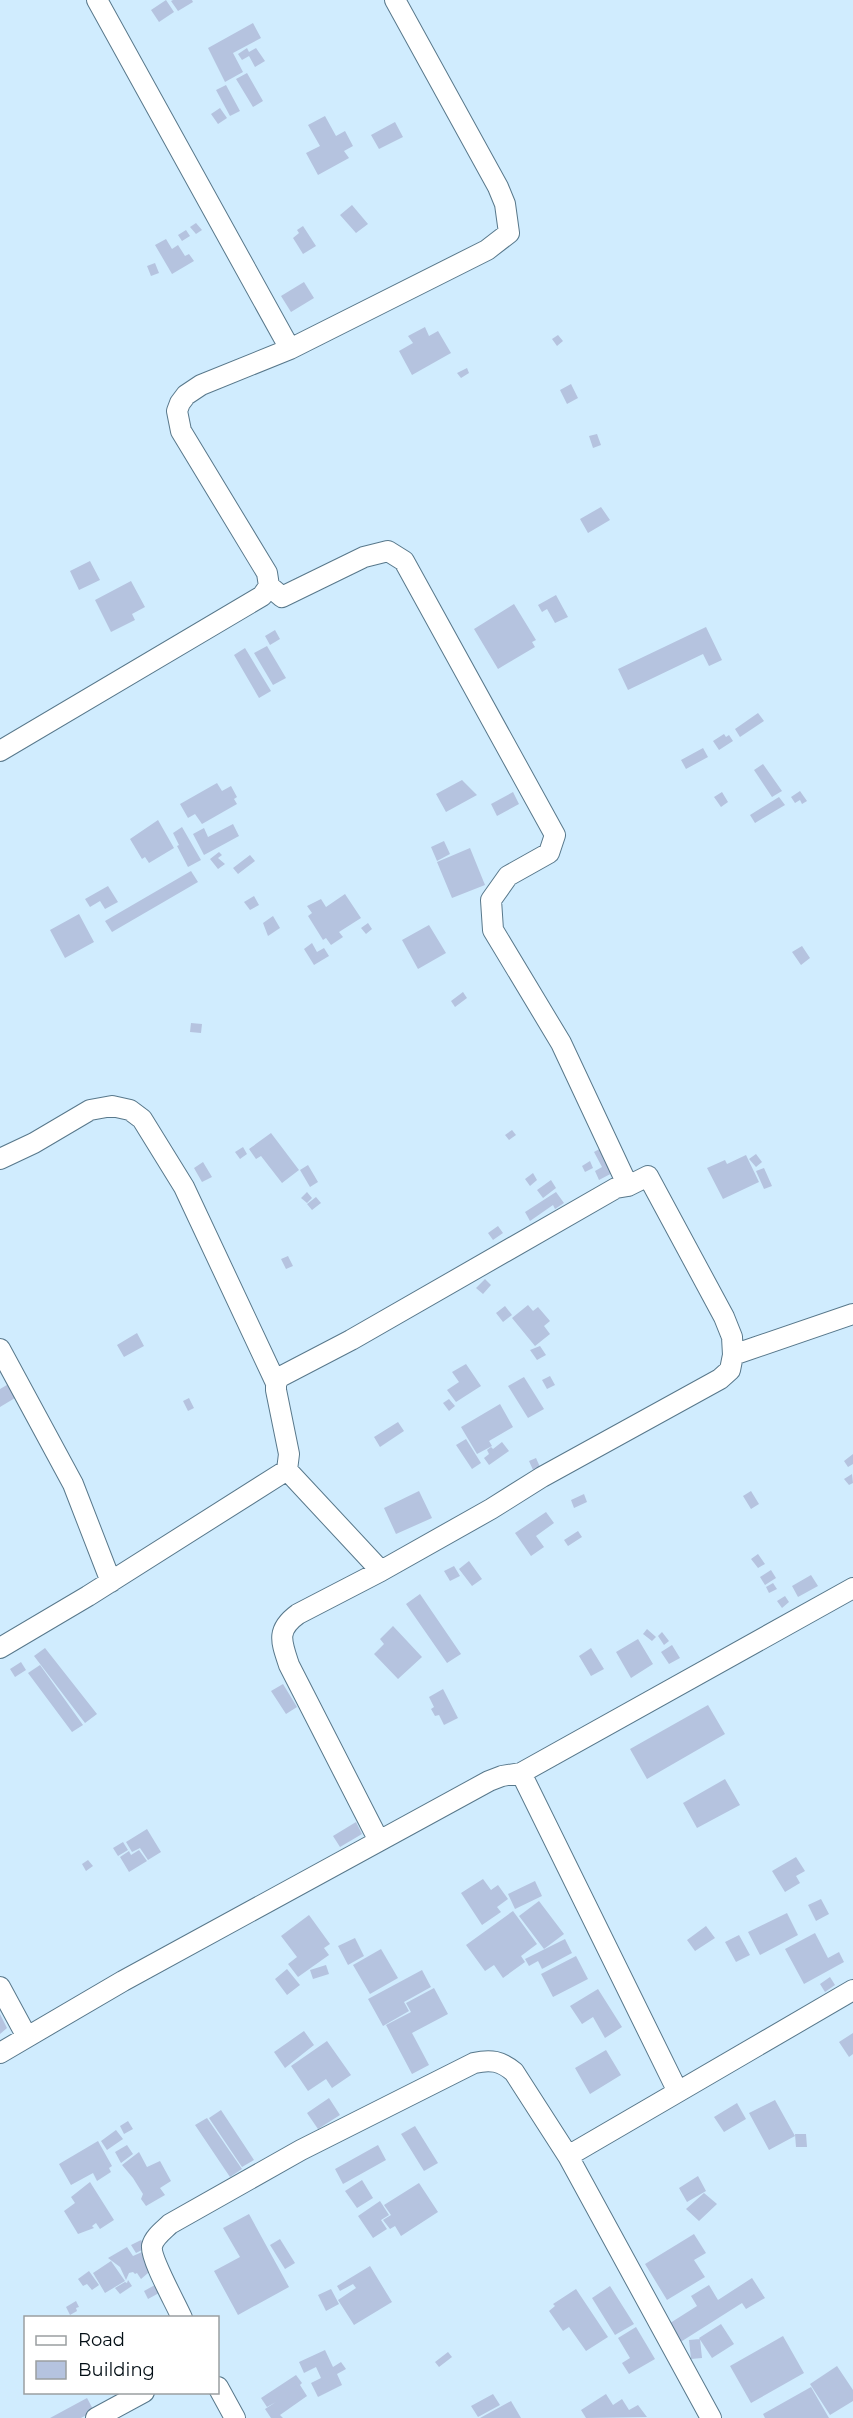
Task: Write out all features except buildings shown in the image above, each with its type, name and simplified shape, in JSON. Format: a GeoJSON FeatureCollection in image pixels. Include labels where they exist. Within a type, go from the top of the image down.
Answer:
{"type":"FeatureCollection","features":[{"type":"Feature","properties":{"kind":"street"},"geometry":{"type":"LineString","coordinates":[[97,0],[290,349]]}},
{"type":"Feature","properties":{"kind":"street"},"geometry":{"type":"LineString","coordinates":[[395,0],[498,188],[505,204],[509,233],[487,250],[290,349],[201,385],[186,394],[177,411],[181,431],[267,573],[269,586],[282,597],[364,557],[388,551],[404,561],[555,835],[549,853],[508,876],[491,900],[493,930],[561,1043],[628,1186]]}},
{"type":"Feature","properties":{"kind":"street"},"geometry":{"type":"LineString","coordinates":[[0,751],[262,596],[269,586]]}},
{"type":"Feature","properties":{"kind":"street"},"geometry":{"type":"LineString","coordinates":[[0,1159],[34,1143],[90,1110],[112,1106],[130,1110],[142,1119],[184,1187],[276,1383],[289,1454],[287,1470]]}},
{"type":"Feature","properties":{"kind":"street"},"geometry":{"type":"LineString","coordinates":[[276,1383],[280,1377],[351,1340],[492,1257],[616,1188],[628,1186],[648,1176],[724,1317],[732,1337],[733,1355],[730,1370],[720,1379],[287,1622],[282,1633],[282,1643],[289,1665],[379,1841]]}},
{"type":"Feature","properties":{"kind":"street"},"geometry":{"type":"LineString","coordinates":[[733,1355],[853,1314]]}},
{"type":"Feature","properties":{"kind":"street"},"geometry":{"type":"LineString","coordinates":[[0,1348],[73,1484],[111,1582]]}},
{"type":"Feature","properties":{"kind":"street"},"geometry":{"type":"LineString","coordinates":[[0,1648],[111,1582],[287,1470]]}},
{"type":"Feature","properties":{"kind":"street"},"geometry":{"type":"LineString","coordinates":[[287,1470],[381,1571]]}},
{"type":"Feature","properties":{"kind":"street"},"geometry":{"type":"LineString","coordinates":[[0,2053],[123,1981],[489,1781],[521,1773],[853,1588]]}},
{"type":"Feature","properties":{"kind":"street"},"geometry":{"type":"LineString","coordinates":[[521,1773],[678,2092]]}},
{"type":"Feature","properties":{"kind":"street"},"geometry":{"type":"LineString","coordinates":[[0,1987],[27,2037]]}},
{"type":"Feature","properties":{"kind":"street"},"geometry":{"type":"LineString","coordinates":[[568,2156],[853,1990]]}},
{"type":"Feature","properties":{"kind":"street"},"geometry":{"type":"LineString","coordinates":[[181,2316],[154,2258],[152,2246],[159,2234],[171,2224],[301,2150],[474,2063],[494,2060],[504,2063],[514,2072],[568,2156],[711,2418]]}},
{"type":"Feature","properties":{"kind":"street"},"geometry":{"type":"LineString","coordinates":[[219,2389],[235,2418]]}},
{"type":"Feature","properties":{"kind":"street"},"geometry":{"type":"LineString","coordinates":[[96,2418],[140,2394]]}}]}
